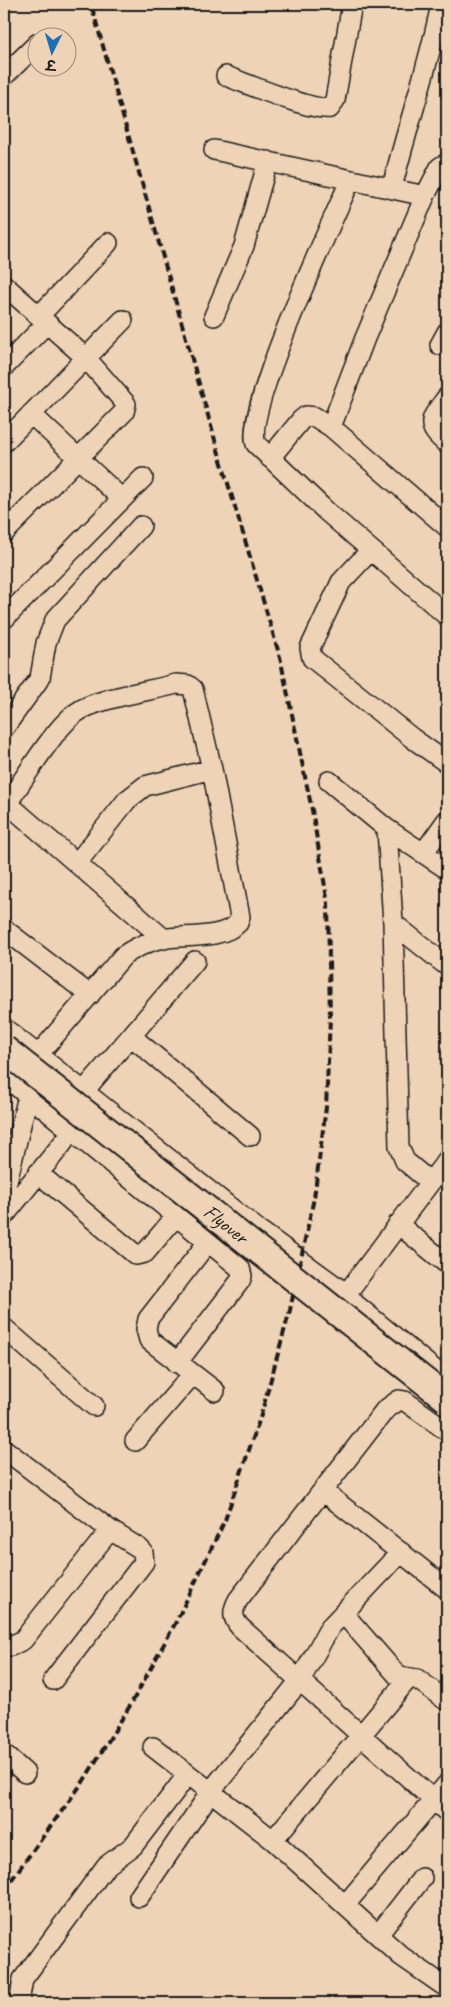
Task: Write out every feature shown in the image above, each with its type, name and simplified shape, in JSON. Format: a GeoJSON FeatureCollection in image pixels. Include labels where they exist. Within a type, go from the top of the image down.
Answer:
{"type":"FeatureCollection","features":[{"type":"Feature","properties":{"kind":"main road","name":"Flyover"},"geometry":{"type":"LineString","coordinates":[[4,1049],[446,1385]]}},
{"type":"Feature","properties":{"kind":"street"},"geometry":{"type":"LineString","coordinates":[[226,76],[291,99],[324,109],[330,108],[334,100],[352,4]]}},
{"type":"Feature","properties":{"kind":"street"},"geometry":{"type":"LineString","coordinates":[[392,188],[429,56],[440,4]]}},
{"type":"Feature","properties":{"kind":"street"},"geometry":{"type":"LineString","coordinates":[[6,70],[28,51]]}},
{"type":"Feature","properties":{"kind":"street"},"geometry":{"type":"LineString","coordinates":[[214,150],[425,196]]}},
{"type":"Feature","properties":{"kind":"street"},"geometry":{"type":"LineString","coordinates":[[214,316],[244,246],[268,161]]}},
{"type":"Feature","properties":{"kind":"street"},"geometry":{"type":"LineString","coordinates":[[331,428],[365,338],[425,196],[440,167],[447,163]]}},
{"type":"Feature","properties":{"kind":"street"},"geometry":{"type":"LineString","coordinates":[[350,181],[272,366],[256,421],[254,432],[256,444],[371,550],[447,616]]}},
{"type":"Feature","properties":{"kind":"street"},"geometry":{"type":"LineString","coordinates":[[4,366],[108,243]]}},
{"type":"Feature","properties":{"kind":"street"},"geometry":{"type":"LineString","coordinates":[[4,533],[124,412],[126,404],[86,358],[44,319],[5,289]]}},
{"type":"Feature","properties":{"kind":"street"},"geometry":{"type":"LineString","coordinates":[[4,442],[123,320]]}},
{"type":"Feature","properties":{"kind":"street"},"geometry":{"type":"LineString","coordinates":[[447,397],[434,415],[430,426],[433,433],[447,444]]}},
{"type":"Feature","properties":{"kind":"street"},"geometry":{"type":"LineString","coordinates":[[31,414],[122,499]]}},
{"type":"Feature","properties":{"kind":"street"},"geometry":{"type":"LineString","coordinates":[[270,458],[306,416],[315,417],[331,428],[447,527]]}},
{"type":"Feature","properties":{"kind":"street"},"geometry":{"type":"LineString","coordinates":[[7,610],[143,478]]}},
{"type":"Feature","properties":{"kind":"street"},"geometry":{"type":"LineString","coordinates":[[4,728],[40,678],[46,643],[55,620],[141,526]]}},
{"type":"Feature","properties":{"kind":"street"},"geometry":{"type":"LineString","coordinates":[[371,550],[348,573],[337,589],[310,648],[312,658],[412,738],[447,763]]}},
{"type":"Feature","properties":{"kind":"street"},"geometry":{"type":"LineString","coordinates":[[4,1194],[38,1055],[123,956],[132,949],[164,939],[226,932],[238,923],[240,918],[212,770],[193,689],[188,685],[176,684],[92,705],[76,712],[59,731],[5,805],[77,863],[164,939]]}},
{"type":"Feature","properties":{"kind":"street"},"geometry":{"type":"LineString","coordinates":[[77,863],[127,800],[145,786],[212,770]]}},
{"type":"Feature","properties":{"kind":"street"},"geometry":{"type":"LineString","coordinates":[[329,781],[387,829],[447,869]]}},
{"type":"Feature","properties":{"kind":"street"},"geometry":{"type":"LineString","coordinates":[[424,852],[447,820]]}},
{"type":"Feature","properties":{"kind":"street"},"geometry":{"type":"LineString","coordinates":[[348,1295],[350,1288],[398,1224],[441,1171],[405,1161],[399,1147],[387,829]]}},
{"type":"Feature","properties":{"kind":"street"},"geometry":{"type":"LineString","coordinates":[[392,923],[447,966]]}},
{"type":"Feature","properties":{"kind":"street"},"geometry":{"type":"LineString","coordinates":[[4,929],[90,995]]}},
{"type":"Feature","properties":{"kind":"street"},"geometry":{"type":"LineString","coordinates":[[84,1091],[196,961]]}},
{"type":"Feature","properties":{"kind":"street"},"geometry":{"type":"LineString","coordinates":[[4,1028],[260,1231],[348,1295],[355,1304],[446,1385],[413,1404]]}},
{"type":"Feature","properties":{"kind":"street"},"geometry":{"type":"LineString","coordinates":[[131,1036],[250,1136]]}},
{"type":"Feature","properties":{"kind":"street"},"geometry":{"type":"LineString","coordinates":[[4,1076],[240,1268],[242,1276],[177,1363]]}},
{"type":"Feature","properties":{"kind":"street"},"geometry":{"type":"LineString","coordinates":[[4,1216],[63,1143]]}},
{"type":"Feature","properties":{"kind":"street"},"geometry":{"type":"LineString","coordinates":[[38,1174],[136,1255],[145,1253],[176,1216]]}},
{"type":"Feature","properties":{"kind":"street"},"geometry":{"type":"LineString","coordinates":[[398,1224],[447,1264]]}},
{"type":"Feature","properties":{"kind":"street"},"geometry":{"type":"LineString","coordinates":[[208,1242],[146,1324],[146,1334],[149,1340],[215,1391]]}},
{"type":"Feature","properties":{"kind":"street"},"geometry":{"type":"LineString","coordinates":[[4,1328],[94,1406]]}},
{"type":"Feature","properties":{"kind":"street"},"geometry":{"type":"LineString","coordinates":[[135,1441],[193,1374]]}},
{"type":"Feature","properties":{"kind":"street"},"geometry":{"type":"LineString","coordinates":[[441,1805],[362,1736],[301,1679],[240,1627],[235,1620],[234,1608],[385,1410],[399,1400],[413,1404],[447,1431]]}},
{"type":"Feature","properties":{"kind":"street"},"geometry":{"type":"LineString","coordinates":[[4,1448],[110,1530],[143,1552],[144,1562],[52,1680]]}},
{"type":"Feature","properties":{"kind":"street"},"geometry":{"type":"LineString","coordinates":[[323,1491],[447,1589]]}},
{"type":"Feature","properties":{"kind":"street"},"geometry":{"type":"LineString","coordinates":[[4,1643],[12,1646],[23,1640],[110,1530]]}},
{"type":"Feature","properties":{"kind":"street"},"geometry":{"type":"LineString","coordinates":[[139,1897],[212,1790],[301,1679],[330,1627],[401,1552]]}},
{"type":"Feature","properties":{"kind":"street"},"geometry":{"type":"LineString","coordinates":[[342,1613],[398,1676],[417,1678],[447,1701]]}},
{"type":"Feature","properties":{"kind":"street"},"geometry":{"type":"LineString","coordinates":[[273,1840],[409,1678]]}},
{"type":"Feature","properties":{"kind":"street"},"geometry":{"type":"LineString","coordinates":[[153,1747],[212,1790],[273,1840],[410,1963],[444,1979]]}},
{"type":"Feature","properties":{"kind":"street"},"geometry":{"type":"LineString","coordinates":[[4,1754],[25,1772]]}},
{"type":"Feature","properties":{"kind":"street"},"geometry":{"type":"LineString","coordinates":[[19,2003],[23,1980],[106,1866],[133,1846],[188,1774]]}},
{"type":"Feature","properties":{"kind":"street"},"geometry":{"type":"LineString","coordinates":[[345,1905],[441,1805],[447,1784]]}},
{"type":"Feature","properties":{"kind":"street"},"geometry":{"type":"LineString","coordinates":[[378,1934],[422,1878]]}},
{"type":"Feature","properties":{"kind":"railway"},"geometry":{"type":"LineString","coordinates":[[4,1890],[83,1782],[131,1704],[176,1622],[225,1520],[261,1415],[290,1310],[314,1198],[326,1107],[330,1018],[328,904],[312,810],[280,657],[215,440],[91,4]]}}]}
